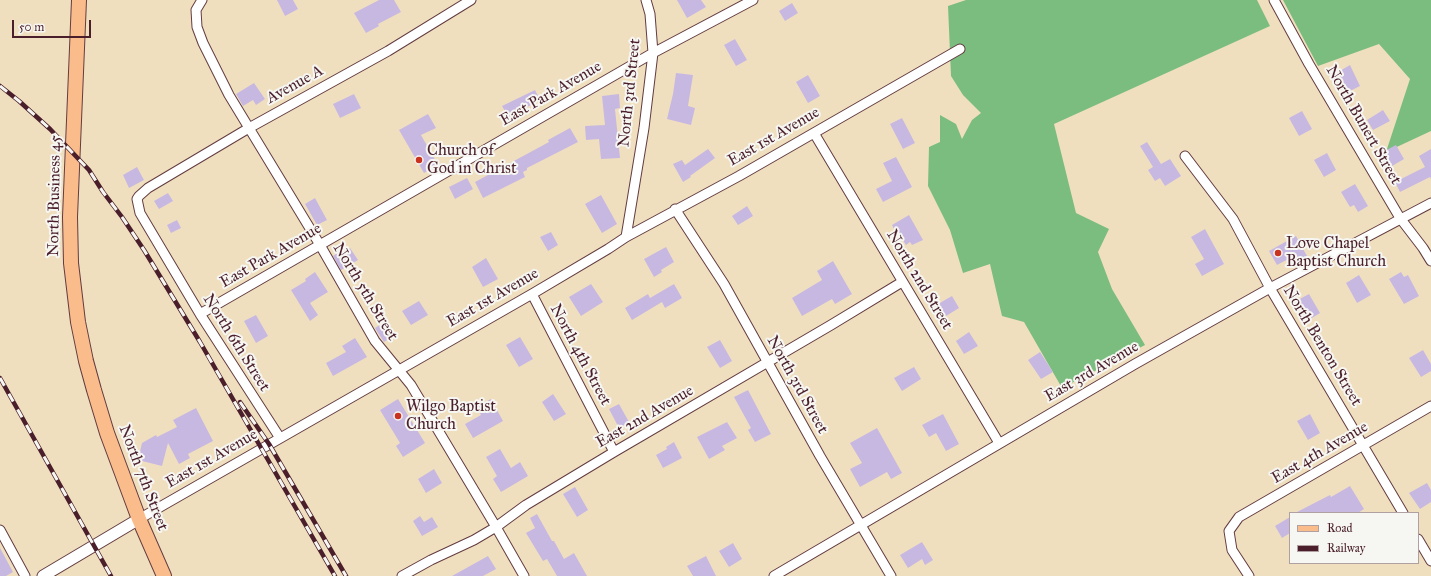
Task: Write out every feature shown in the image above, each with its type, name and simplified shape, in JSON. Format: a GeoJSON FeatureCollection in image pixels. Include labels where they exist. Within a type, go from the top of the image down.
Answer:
{"type":"FeatureCollection","features":[{"type":"Feature","properties":{"kind":"main road","name":"North Business 45"},"geometry":{"type":"LineString","coordinates":[[79,0],[70,218],[71,263],[78,322],[94,390]]}},
{"type":"Feature","properties":{"kind":"main road","name":"North 7th Street"},"geometry":{"type":"LineString","coordinates":[[94,390],[107,433],[139,519],[164,576]]}},
{"type":"Feature","properties":{"kind":"street","name":"North 5th Street"},"geometry":{"type":"LineString","coordinates":[[202,0],[196,10],[197,27],[203,43],[229,95],[320,245],[375,341],[411,385],[524,576]]}},
{"type":"Feature","properties":{"kind":"street","name":"Avenue A"},"geometry":{"type":"LineString","coordinates":[[137,199],[148,188],[249,128],[388,51],[471,0]]}},
{"type":"Feature","properties":{"kind":"street","name":"North 3rd Street"},"geometry":{"type":"LineString","coordinates":[[626,237],[644,128],[653,53],[650,14],[646,0]]}},
{"type":"Feature","properties":{"kind":"street","name":"East Park Avenue"},"geometry":{"type":"LineString","coordinates":[[200,314],[653,53],[753,0]]}},
{"type":"Feature","properties":{"kind":"street","name":"North Bunert Street"},"geometry":{"type":"LineString","coordinates":[[1274,0],[1309,64],[1400,218],[1431,261]]}},
{"type":"Feature","properties":{"kind":"street","name":"East 1st Avenue"},"geometry":{"type":"LineString","coordinates":[[43,576],[139,519],[532,294],[626,237],[738,176],[960,49]]}},
{"type":"Feature","properties":{"kind":"street","name":"North 2nd Street"},"geometry":{"type":"LineString","coordinates":[[814,133],[998,443]]}},
{"type":"Feature","properties":{"kind":"street","name":"North Benton Street"},"geometry":{"type":"LineString","coordinates":[[1185,156],[1233,219],[1270,288],[1402,512]]}},
{"type":"Feature","properties":{"kind":"street","name":"North 6th Street"},"geometry":{"type":"LineString","coordinates":[[137,199],[140,213],[200,314],[280,438]]}},
{"type":"Feature","properties":{"kind":"street","name":"East 3rd Avenue"},"geometry":{"type":"LineString","coordinates":[[774,576],[998,443],[1270,288],[1400,218],[1431,203]]}},
{"type":"Feature","properties":{"kind":"street","name":"North 3rd Street"},"geometry":{"type":"LineString","coordinates":[[675,209],[724,284],[820,456],[891,576]]}},
{"type":"Feature","properties":{"kind":"street","name":"East 2nd Avenue"},"geometry":{"type":"LineString","coordinates":[[402,576],[431,560],[474,540],[614,452],[831,326],[902,282]]}},
{"type":"Feature","properties":{"kind":"street","name":"North 4th Street"},"geometry":{"type":"LineString","coordinates":[[532,294],[614,452]]}},
{"type":"Feature","properties":{"kind":"street","name":"East 4th Avenue"},"geometry":{"type":"LineString","coordinates":[[1249,576],[1232,550],[1228,531],[1239,517],[1431,406]]}},
{"type":"Feature","properties":{"kind":"street"},"geometry":{"type":"LineString","coordinates":[[0,530],[25,576]]}},
{"type":"Feature","properties":{"kind":"street"},"geometry":{"type":"LineString","coordinates":[[1419,541],[1431,561]]}},
{"type":"Feature","properties":{"kind":"green space"},"geometry":{"type":"Polygon","coordinates":[[[966,0],[1257,0],[1270,26],[1054,124],[1076,213],[1109,229],[1098,252],[1112,289],[1145,345],[1062,388],[1024,322],[1002,316],[990,264],[963,273],[950,230],[928,186],[929,147],[940,142],[940,115],[956,124],[962,139],[972,120],[981,113],[963,95],[951,76],[948,6],[966,0]]]}},
{"type":"Feature","properties":{"kind":"green space"},"geometry":{"type":"Polygon","coordinates":[[[1283,0],[1431,0],[1431,131],[1386,152],[1410,79],[1379,44],[1318,66],[1283,0]]]}},
{"type":"Feature","properties":{"kind":"building"},"geometry":{"type":"Polygon","coordinates":[[[277,0],[293,0],[298,9],[285,16],[277,0]]]}},
{"type":"Feature","properties":{"kind":"building"},"geometry":{"type":"Polygon","coordinates":[[[379,0],[394,0],[401,12],[378,24],[379,26],[366,33],[354,13],[379,0]]]}},
{"type":"Feature","properties":{"kind":"building"},"geometry":{"type":"Polygon","coordinates":[[[677,0],[701,0],[706,7],[687,18],[677,0]]]}},
{"type":"Feature","properties":{"kind":"building"},"geometry":{"type":"Polygon","coordinates":[[[792,3],[798,13],[785,21],[779,11],[792,3]]]}},
{"type":"Feature","properties":{"kind":"building"},"geometry":{"type":"Polygon","coordinates":[[[735,39],[747,60],[736,66],[724,45],[735,39]]]}},
{"type":"Feature","properties":{"kind":"building"},"geometry":{"type":"Polygon","coordinates":[[[1350,65],[1360,86],[1348,92],[1338,72],[1350,65]]]}},
{"type":"Feature","properties":{"kind":"building"},"geometry":{"type":"Polygon","coordinates":[[[676,73],[693,75],[688,106],[695,108],[691,125],[667,119],[676,73]]]}},
{"type":"Feature","properties":{"kind":"building"},"geometry":{"type":"Polygon","coordinates":[[[808,75],[820,96],[808,103],[796,82],[808,75]]]}},
{"type":"Feature","properties":{"kind":"building"},"geometry":{"type":"Polygon","coordinates":[[[254,83],[265,99],[256,105],[253,100],[243,106],[236,94],[254,83]]]}},
{"type":"Feature","properties":{"kind":"building"},"geometry":{"type":"Polygon","coordinates":[[[535,90],[540,100],[520,111],[522,114],[510,120],[502,106],[535,90]]]}},
{"type":"Feature","properties":{"kind":"building"},"geometry":{"type":"Polygon","coordinates":[[[354,94],[361,108],[340,118],[333,104],[354,94]]]}},
{"type":"Feature","properties":{"kind":"building"},"geometry":{"type":"Polygon","coordinates":[[[619,94],[620,108],[615,109],[620,158],[601,159],[599,139],[586,140],[585,126],[605,125],[602,96],[619,94]]]}},
{"type":"Feature","properties":{"kind":"building"},"geometry":{"type":"Polygon","coordinates":[[[1383,110],[1390,121],[1373,130],[1367,120],[1383,110]]]}},
{"type":"Feature","properties":{"kind":"building"},"geometry":{"type":"Polygon","coordinates":[[[1302,111],[1312,129],[1299,136],[1289,118],[1302,111]]]}},
{"type":"Feature","properties":{"kind":"building"},"geometry":{"type":"Polygon","coordinates":[[[428,114],[436,128],[421,135],[438,165],[424,173],[399,130],[428,114]]]}},
{"type":"Feature","properties":{"kind":"building"},"geometry":{"type":"Polygon","coordinates":[[[902,118],[915,143],[903,149],[890,124],[902,118]]]}},
{"type":"Feature","properties":{"kind":"building"},"geometry":{"type":"Polygon","coordinates":[[[570,128],[578,142],[527,168],[527,170],[523,172],[525,177],[483,198],[475,182],[549,142],[548,140],[570,128]]]}},
{"type":"Feature","properties":{"kind":"building"},"geometry":{"type":"Polygon","coordinates":[[[1147,142],[1161,164],[1170,159],[1181,176],[1165,186],[1160,178],[1155,181],[1148,170],[1153,167],[1140,146],[1147,142]]]}},
{"type":"Feature","properties":{"kind":"building"},"geometry":{"type":"Polygon","coordinates":[[[1396,145],[1404,159],[1387,169],[1379,154],[1396,145]]]}},
{"type":"Feature","properties":{"kind":"building"},"geometry":{"type":"Polygon","coordinates":[[[708,149],[715,158],[683,182],[673,164],[682,160],[685,165],[708,149]]]}},
{"type":"Feature","properties":{"kind":"building"},"geometry":{"type":"Polygon","coordinates":[[[1431,149],[1431,179],[1430,177],[1400,192],[1395,182],[1425,167],[1419,156],[1431,149]]]}},
{"type":"Feature","properties":{"kind":"building"},"geometry":{"type":"Polygon","coordinates":[[[1327,153],[1336,170],[1324,177],[1314,160],[1327,153]]]}},
{"type":"Feature","properties":{"kind":"building"},"geometry":{"type":"Polygon","coordinates":[[[896,157],[912,187],[883,202],[876,189],[892,181],[883,163],[896,157]]]}},
{"type":"Feature","properties":{"kind":"building"},"geometry":{"type":"Polygon","coordinates":[[[137,167],[144,180],[129,188],[123,175],[137,167]]]}},
{"type":"Feature","properties":{"kind":"building"},"geometry":{"type":"Polygon","coordinates":[[[467,178],[473,189],[455,199],[449,187],[467,178]]]}},
{"type":"Feature","properties":{"kind":"building"},"geometry":{"type":"Polygon","coordinates":[[[1355,184],[1368,206],[1358,212],[1354,205],[1350,207],[1341,192],[1355,184]]]}},
{"type":"Feature","properties":{"kind":"building"},"geometry":{"type":"Polygon","coordinates":[[[168,193],[173,201],[159,209],[154,201],[168,193]]]}},
{"type":"Feature","properties":{"kind":"building"},"geometry":{"type":"Polygon","coordinates":[[[601,195],[617,224],[602,233],[585,204],[601,195]]]}},
{"type":"Feature","properties":{"kind":"building"},"geometry":{"type":"Polygon","coordinates":[[[315,198],[327,220],[317,225],[305,204],[315,198]]]}},
{"type":"Feature","properties":{"kind":"building"},"geometry":{"type":"Polygon","coordinates":[[[747,206],[753,216],[738,225],[732,216],[747,206]]]}},
{"type":"Feature","properties":{"kind":"building"},"geometry":{"type":"Polygon","coordinates":[[[909,215],[923,240],[912,245],[910,242],[906,245],[899,234],[897,235],[892,225],[909,215]]]}},
{"type":"Feature","properties":{"kind":"building"},"geometry":{"type":"Polygon","coordinates":[[[177,220],[181,228],[171,233],[167,225],[177,220]]]}},
{"type":"Feature","properties":{"kind":"building"},"geometry":{"type":"Polygon","coordinates":[[[1205,229],[1224,264],[1202,276],[1195,264],[1204,259],[1191,237],[1205,229]]]}},
{"type":"Feature","properties":{"kind":"building"},"geometry":{"type":"Polygon","coordinates":[[[551,232],[558,245],[548,251],[540,237],[551,232]]]}},
{"type":"Feature","properties":{"kind":"building"},"geometry":{"type":"Polygon","coordinates":[[[1296,236],[1307,256],[1297,261],[1294,256],[1277,265],[1269,251],[1296,236]]]}},
{"type":"Feature","properties":{"kind":"building"},"geometry":{"type":"Polygon","coordinates":[[[666,247],[674,262],[661,270],[662,272],[654,277],[644,259],[666,247]]]}},
{"type":"Feature","properties":{"kind":"building"},"geometry":{"type":"Polygon","coordinates":[[[350,248],[358,260],[341,270],[333,256],[344,249],[346,251],[350,248]]]}},
{"type":"Feature","properties":{"kind":"building"},"geometry":{"type":"Polygon","coordinates":[[[486,258],[498,279],[483,287],[472,267],[486,258]]]}},
{"type":"Feature","properties":{"kind":"building"},"geometry":{"type":"Polygon","coordinates":[[[833,261],[852,294],[835,304],[832,299],[802,316],[792,298],[822,280],[817,271],[833,261]]]}},
{"type":"Feature","properties":{"kind":"building"},"geometry":{"type":"Polygon","coordinates":[[[315,272],[328,292],[310,303],[318,315],[310,321],[291,290],[306,281],[305,279],[315,272]]]}},
{"type":"Feature","properties":{"kind":"building"},"geometry":{"type":"Polygon","coordinates":[[[1401,272],[1404,277],[1408,275],[1419,296],[1404,304],[1389,279],[1401,272]]]}},
{"type":"Feature","properties":{"kind":"building"},"geometry":{"type":"Polygon","coordinates":[[[1359,275],[1371,295],[1357,303],[1346,283],[1359,275]]]}},
{"type":"Feature","properties":{"kind":"building"},"geometry":{"type":"Polygon","coordinates":[[[591,284],[603,302],[581,316],[569,297],[591,284]]]}},
{"type":"Feature","properties":{"kind":"building"},"geometry":{"type":"Polygon","coordinates":[[[674,284],[682,298],[665,308],[662,302],[632,320],[625,308],[648,294],[650,298],[674,284]]]}},
{"type":"Feature","properties":{"kind":"building"},"geometry":{"type":"Polygon","coordinates":[[[1309,294],[1320,313],[1307,321],[1296,301],[1309,294]]]}},
{"type":"Feature","properties":{"kind":"building"},"geometry":{"type":"Polygon","coordinates":[[[952,296],[959,308],[946,316],[938,304],[952,296]]]}},
{"type":"Feature","properties":{"kind":"building"},"geometry":{"type":"Polygon","coordinates":[[[419,301],[428,315],[411,325],[402,311],[419,301]]]}},
{"type":"Feature","properties":{"kind":"building"},"geometry":{"type":"Polygon","coordinates":[[[256,315],[268,336],[256,343],[244,321],[256,315]]]}},
{"type":"Feature","properties":{"kind":"building"},"geometry":{"type":"Polygon","coordinates":[[[386,321],[395,335],[384,342],[375,328],[386,321]]]}},
{"type":"Feature","properties":{"kind":"building"},"geometry":{"type":"Polygon","coordinates":[[[969,332],[978,346],[964,354],[956,341],[969,332]]]}},
{"type":"Feature","properties":{"kind":"building"},"geometry":{"type":"Polygon","coordinates":[[[520,337],[533,359],[519,367],[506,345],[520,337]]]}},
{"type":"Feature","properties":{"kind":"building"},"geometry":{"type":"Polygon","coordinates":[[[355,338],[367,357],[333,376],[326,363],[346,352],[342,346],[355,338]]]}},
{"type":"Feature","properties":{"kind":"building"},"geometry":{"type":"Polygon","coordinates":[[[720,340],[732,361],[720,368],[707,347],[720,340]]]}},
{"type":"Feature","properties":{"kind":"building"},"geometry":{"type":"Polygon","coordinates":[[[1423,350],[1431,364],[1431,371],[1421,377],[1409,358],[1423,350]]]}},
{"type":"Feature","properties":{"kind":"building"},"geometry":{"type":"Polygon","coordinates":[[[1040,352],[1053,372],[1041,379],[1028,360],[1040,352]]]}},
{"type":"Feature","properties":{"kind":"building"},"geometry":{"type":"Polygon","coordinates":[[[914,367],[921,379],[902,391],[894,378],[914,367]]]}},
{"type":"Feature","properties":{"kind":"building"},"geometry":{"type":"Polygon","coordinates":[[[748,390],[771,434],[755,442],[748,430],[751,428],[734,397],[748,390]]]}},
{"type":"Feature","properties":{"kind":"building"},"geometry":{"type":"Polygon","coordinates":[[[553,394],[566,414],[554,421],[542,402],[553,394]]]}},
{"type":"Feature","properties":{"kind":"building"},"geometry":{"type":"Polygon","coordinates":[[[398,399],[425,443],[403,457],[396,446],[400,443],[380,410],[398,399]]]}},
{"type":"Feature","properties":{"kind":"building"},"geometry":{"type":"Polygon","coordinates":[[[491,399],[503,421],[473,438],[465,424],[481,415],[476,407],[491,399]]]}},
{"type":"Feature","properties":{"kind":"building"},"geometry":{"type":"Polygon","coordinates":[[[619,404],[629,422],[619,428],[609,409],[619,404]]]}},
{"type":"Feature","properties":{"kind":"building"},"geometry":{"type":"Polygon","coordinates":[[[196,408],[213,441],[188,454],[190,458],[179,464],[168,443],[162,466],[138,460],[142,443],[156,435],[157,437],[177,427],[173,420],[196,408]]]}},
{"type":"Feature","properties":{"kind":"building"},"geometry":{"type":"Polygon","coordinates":[[[943,414],[959,444],[946,451],[936,433],[929,437],[922,425],[943,414]]]}},
{"type":"Feature","properties":{"kind":"building"},"geometry":{"type":"Polygon","coordinates":[[[1310,414],[1320,433],[1308,440],[1297,421],[1310,414]]]}},
{"type":"Feature","properties":{"kind":"building"},"geometry":{"type":"Polygon","coordinates":[[[727,422],[737,438],[722,446],[725,450],[709,459],[697,437],[727,422]]]}},
{"type":"Feature","properties":{"kind":"building"},"geometry":{"type":"Polygon","coordinates":[[[877,428],[902,473],[891,479],[887,472],[860,487],[850,469],[862,463],[850,443],[877,428]]]}},
{"type":"Feature","properties":{"kind":"building"},"geometry":{"type":"Polygon","coordinates":[[[674,442],[682,458],[663,468],[656,455],[667,449],[666,447],[674,442]]]}},
{"type":"Feature","properties":{"kind":"building"},"geometry":{"type":"Polygon","coordinates":[[[500,449],[511,468],[520,462],[528,476],[501,492],[493,479],[497,476],[486,457],[500,449]]]}},
{"type":"Feature","properties":{"kind":"building"},"geometry":{"type":"Polygon","coordinates":[[[434,469],[442,483],[426,493],[418,479],[434,469]]]}},
{"type":"Feature","properties":{"kind":"building"},"geometry":{"type":"Polygon","coordinates":[[[1427,483],[1431,490],[1431,502],[1420,509],[1409,493],[1427,483]]]}},
{"type":"Feature","properties":{"kind":"building"},"geometry":{"type":"Polygon","coordinates":[[[1350,486],[1364,509],[1360,512],[1297,512],[1330,495],[1331,497],[1350,486]]]}},
{"type":"Feature","properties":{"kind":"building"},"geometry":{"type":"Polygon","coordinates":[[[575,487],[588,510],[577,517],[563,494],[575,487]]]}},
{"type":"Feature","properties":{"kind":"building"},"geometry":{"type":"Polygon","coordinates":[[[537,514],[564,559],[574,553],[587,576],[557,576],[547,559],[543,561],[526,533],[535,528],[530,518],[537,514]]]}},
{"type":"Feature","properties":{"kind":"building"},"geometry":{"type":"Polygon","coordinates":[[[420,516],[424,522],[432,517],[438,527],[422,536],[413,521],[420,516]]]}},
{"type":"Feature","properties":{"kind":"building"},"geometry":{"type":"Polygon","coordinates":[[[1289,518],[1289,534],[1282,538],[1275,526],[1289,518]]]}},
{"type":"Feature","properties":{"kind":"building"},"geometry":{"type":"Polygon","coordinates":[[[922,542],[933,560],[925,565],[922,559],[908,568],[900,555],[922,542]]]}},
{"type":"Feature","properties":{"kind":"building"},"geometry":{"type":"Polygon","coordinates":[[[733,543],[742,559],[729,567],[719,551],[733,543]]]}},
{"type":"Feature","properties":{"kind":"building"},"geometry":{"type":"Polygon","coordinates":[[[0,548],[13,572],[6,576],[0,576],[0,548]]]}},
{"type":"Feature","properties":{"kind":"building"},"geometry":{"type":"Polygon","coordinates":[[[488,556],[496,569],[483,576],[452,576],[488,556]]]}},
{"type":"Feature","properties":{"kind":"building"},"geometry":{"type":"Polygon","coordinates":[[[706,556],[716,576],[693,576],[687,566],[706,556]]]}},
{"type":"Feature","properties":{"kind":"railway"},"geometry":{"type":"LineString","coordinates":[[0,86],[50,129],[89,170],[122,217],[200,342],[335,576]]}},
{"type":"Feature","properties":{"kind":"railway"},"geometry":{"type":"LineString","coordinates":[[0,378],[111,576]]}},
{"type":"Feature","properties":{"kind":"railway"},"geometry":{"type":"LineString","coordinates":[[240,402],[269,444],[346,576]]}},
{"type":"Feature","properties":{"kind":"place","name":"Church of God in Christ"},"geometry":{"type":"Point","coordinates":[419,160]}},
{"type":"Feature","properties":{"kind":"place","name":"Love Chapel Baptist Church"},"geometry":{"type":"Point","coordinates":[1278,253]}},
{"type":"Feature","properties":{"kind":"place","name":"Wilgo Baptist Church"},"geometry":{"type":"Point","coordinates":[398,416]}}]}
